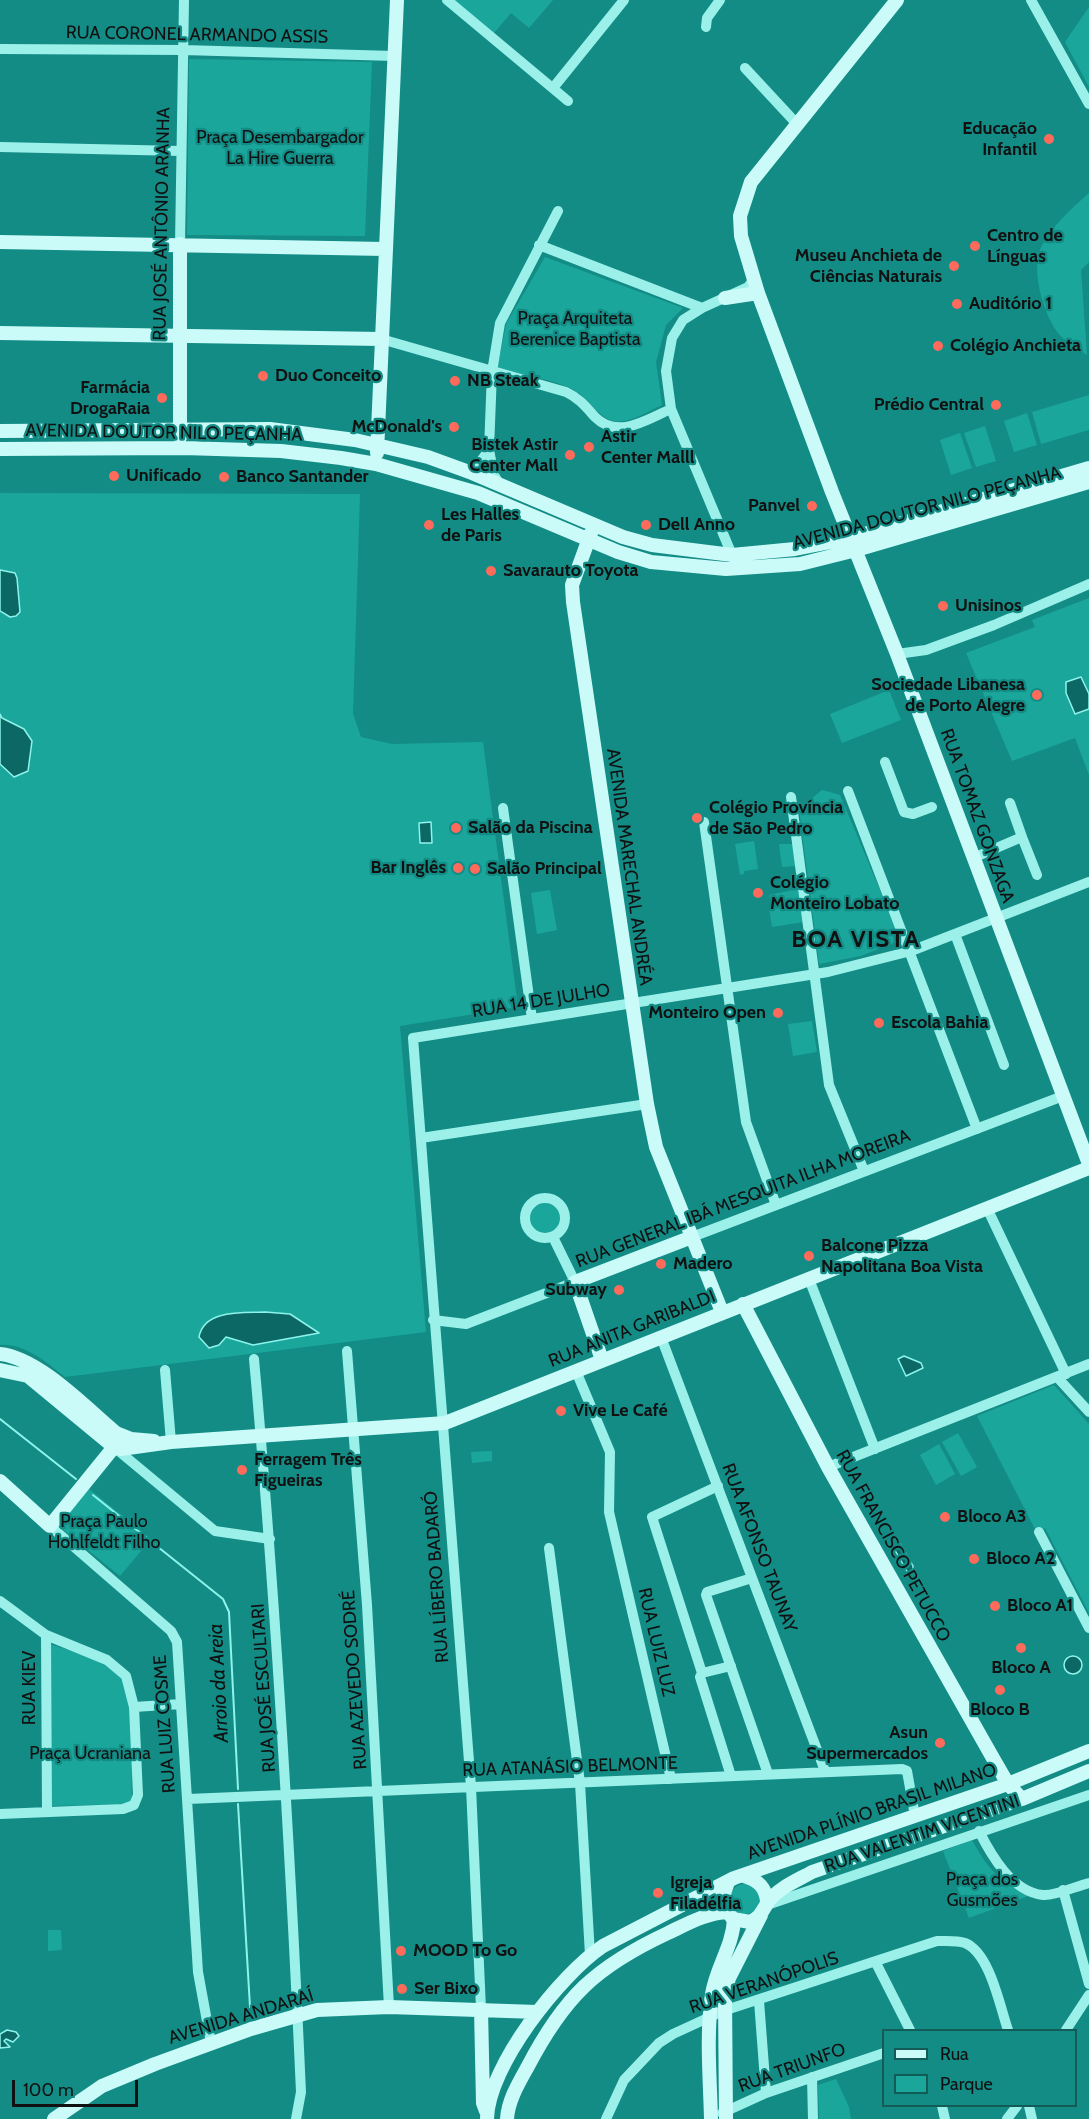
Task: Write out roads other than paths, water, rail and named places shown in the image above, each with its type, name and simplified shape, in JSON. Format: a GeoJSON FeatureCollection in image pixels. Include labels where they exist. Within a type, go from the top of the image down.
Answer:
{"type":"FeatureCollection","features":[{"type":"Feature","properties":{"kind":"street","name":"RUA JOSÉ ANTÔNIO ARANHA"},"geometry":{"type":"LineString","coordinates":[[184,0],[178,430],[184,448]]}},
{"type":"Feature","properties":{"kind":"street"},"geometry":{"type":"LineString","coordinates":[[376,464],[396,0]]}},
{"type":"Feature","properties":{"kind":"street"},"geometry":{"type":"LineString","coordinates":[[447,0],[568,101]]}},
{"type":"Feature","properties":{"kind":"street"},"geometry":{"type":"LineString","coordinates":[[553,88],[624,0]]}},
{"type":"Feature","properties":{"kind":"street"},"geometry":{"type":"LineString","coordinates":[[706,27],[706,18],[720,0]]}},
{"type":"Feature","properties":{"kind":"street","name":"RUA TOMAZ GONZAGA"},"geometry":{"type":"LineString","coordinates":[[897,0],[796,123],[751,182],[743,203],[741,236],[758,292],[832,492],[897,654],[1089,1166]]}},
{"type":"Feature","properties":{"kind":"street"},"geometry":{"type":"LineString","coordinates":[[1031,0],[1089,104]]}},
{"type":"Feature","properties":{"kind":"street","name":"RUA CORONEL ARMANDO ASSIS"},"geometry":{"type":"LineString","coordinates":[[0,50],[183,50],[394,56]]}},
{"type":"Feature","properties":{"kind":"street"},"geometry":{"type":"LineString","coordinates":[[745,68],[796,123]]}},
{"type":"Feature","properties":{"kind":"street"},"geometry":{"type":"LineString","coordinates":[[0,147],[182,151]]}},
{"type":"Feature","properties":{"kind":"street"},"geometry":{"type":"LineString","coordinates":[[500,485],[494,475],[489,450],[492,372],[500,323],[558,211]]}},
{"type":"Feature","properties":{"kind":"street"},"geometry":{"type":"LineString","coordinates":[[0,242],[386,249]]}},
{"type":"Feature","properties":{"kind":"street"},"geometry":{"type":"LineString","coordinates":[[539,245],[702,308]]}},
{"type":"Feature","properties":{"kind":"street"},"geometry":{"type":"LineString","coordinates":[[732,555],[671,409],[666,371],[672,338],[683,320],[702,308],[747,287],[752,273]]}},
{"type":"Feature","properties":{"kind":"street"},"geometry":{"type":"LineString","coordinates":[[725,298],[758,292]]}},
{"type":"Feature","properties":{"kind":"street"},"geometry":{"type":"LineString","coordinates":[[0,333],[179,334],[381,339],[574,396],[601,422],[614,427],[630,427],[671,409]]}},
{"type":"Feature","properties":{"kind":"street"},"geometry":{"type":"LineString","coordinates":[[491,393],[501,384],[516,378]]}},
{"type":"Feature","properties":{"kind":"street","name":"AVENIDA DOUTOR NILO PEÇANHA"},"geometry":{"type":"LineString","coordinates":[[0,431],[270,429],[377,445],[428,457],[472,473],[593,526],[652,545],[732,555],[854,544],[1089,482]]}},
{"type":"Feature","properties":{"kind":"street","name":"AVENIDA DOUTOR NILO PEÇANHA"},"geometry":{"type":"LineString","coordinates":[[0,448],[184,448],[281,451],[376,464],[478,493],[588,541],[651,562],[726,569],[800,564],[854,544],[1089,468]]}},
{"type":"Feature","properties":{"kind":"street"},"geometry":{"type":"LineString","coordinates":[[472,473],[489,450]]}},
{"type":"Feature","properties":{"kind":"street","name":"AVENIDA MARECHAL ANDRÉA"},"geometry":{"type":"LineString","coordinates":[[593,526],[572,585],[573,602],[647,1104],[656,1147],[722,1312]]}},
{"type":"Feature","properties":{"kind":"street"},"geometry":{"type":"LineString","coordinates":[[897,654],[926,650],[994,625],[1089,584]]}},
{"type":"Feature","properties":{"kind":"street"},"geometry":{"type":"LineString","coordinates":[[885,762],[904,812],[913,814],[951,799]]}},
{"type":"Feature","properties":{"kind":"street"},"geometry":{"type":"LineString","coordinates":[[848,791],[911,951],[977,1129]]}},
{"type":"Feature","properties":{"kind":"street"},"geometry":{"type":"LineString","coordinates":[[791,797],[829,1085],[864,1171]]}},
{"type":"Feature","properties":{"kind":"street"},"geometry":{"type":"LineString","coordinates":[[1010,802],[1037,875]]}},
{"type":"Feature","properties":{"kind":"street"},"geometry":{"type":"LineString","coordinates":[[503,808],[532,1019]]}},
{"type":"Feature","properties":{"kind":"street"},"geometry":{"type":"LineString","coordinates":[[704,822],[746,1122],[776,1205]]}},
{"type":"Feature","properties":{"kind":"street"},"geometry":{"type":"LineString","coordinates":[[973,858],[1022,837]]}},
{"type":"Feature","properties":{"kind":"street","name":"RUA 14 DE JULHO"},"geometry":{"type":"LineString","coordinates":[[414,1038],[813,975],[911,951],[1089,882]]}},
{"type":"Feature","properties":{"kind":"street"},"geometry":{"type":"LineString","coordinates":[[955,934],[1004,1065]]}},
{"type":"Feature","properties":{"kind":"street","name":"RUA LÍBERO BADARÓ"},"geometry":{"type":"LineString","coordinates":[[414,1038],[433,1320],[445,1423],[471,1787],[484,2011],[483,2103],[487,2116]]}},
{"type":"Feature","properties":{"kind":"street","name":"RUA GENERAL IBÁ MESQUITA ILHA MOREIRA"},"geometry":{"type":"LineString","coordinates":[[433,1320],[466,1324],[1063,1096]]}},
{"type":"Feature","properties":{"kind":"street"},"geometry":{"type":"LineString","coordinates":[[421,1138],[647,1104]]}},
{"type":"Feature","properties":{"kind":"street","name":"RUA ANITA GARIBALDI"},"geometry":{"type":"LineString","coordinates":[[134,1444],[261,1438],[445,1423],[1089,1166]]}},
{"type":"Feature","properties":{"kind":"street"},"geometry":{"type":"LineString","coordinates":[[987,1208],[1042,1323],[1062,1376],[1089,1412]]}},
{"type":"Feature","properties":{"kind":"street"},"geometry":{"type":"LineString","coordinates":[[554,1237],[574,1282],[602,1360]]}},
{"type":"Feature","properties":{"kind":"street"},"geometry":{"type":"LineString","coordinates":[[809,1279],[875,1449]]}},
{"type":"Feature","properties":{"kind":"street","name":"RUA FRANCISCO PETUCCO"},"geometry":{"type":"LineString","coordinates":[[743,1304],[828,1467],[1008,1784],[1022,1799]]}},
{"type":"Feature","properties":{"kind":"street","name":"RUA AFONSO TAUNAY"},"geometry":{"type":"LineString","coordinates":[[662,1337],[825,1772]]}},
{"type":"Feature","properties":{"kind":"street","name":"RUA AZEVEDO SODRÉ"},"geometry":{"type":"LineString","coordinates":[[347,1351],[378,1792],[389,2007]]}},
{"type":"Feature","properties":{"kind":"street"},"geometry":{"type":"LineString","coordinates":[[0,1354],[19,1358],[35,1367],[116,1433],[134,1444]]}},
{"type":"Feature","properties":{"kind":"street","name":"RUA JOSÉ ESCULTARI"},"geometry":{"type":"LineString","coordinates":[[254,1359],[270,1539],[288,1795],[301,2092],[296,2119]]}},
{"type":"Feature","properties":{"kind":"street"},"geometry":{"type":"LineString","coordinates":[[828,1467],[1089,1365]]}},
{"type":"Feature","properties":{"kind":"street"},"geometry":{"type":"LineString","coordinates":[[0,1370],[28,1376],[215,1531],[270,1539]]}},
{"type":"Feature","properties":{"kind":"street"},"geometry":{"type":"LineString","coordinates":[[165,1370],[171,1442]]}},
{"type":"Feature","properties":{"kind":"street","name":"RUA LUIZ LUZ"},"geometry":{"type":"LineString","coordinates":[[576,1371],[610,1452],[612,1467],[609,1512],[670,1779]]}},
{"type":"Feature","properties":{"kind":"street"},"geometry":{"type":"LineString","coordinates":[[50,1526],[114,1447],[134,1444]]}},
{"type":"Feature","properties":{"kind":"street"},"geometry":{"type":"LineString","coordinates":[[134,1444],[137,1466]]}},
{"type":"Feature","properties":{"kind":"street","name":"RUA LUIZ COSME"},"geometry":{"type":"LineString","coordinates":[[0,1481],[171,1631],[177,1642],[198,1971],[212,2043]]}},
{"type":"Feature","properties":{"kind":"street"},"geometry":{"type":"LineString","coordinates":[[718,1486],[652,1517],[702,1673],[700,1677],[730,1776]]}},
{"type":"Feature","properties":{"kind":"street"},"geometry":{"type":"LineString","coordinates":[[1039,1532],[1089,1628]]}},
{"type":"Feature","properties":{"kind":"street"},"geometry":{"type":"LineString","coordinates":[[549,1548],[580,1783],[590,1955]]}},
{"type":"Feature","properties":{"kind":"street"},"geometry":{"type":"LineString","coordinates":[[752,1578],[706,1593],[768,1774]]}},
{"type":"Feature","properties":{"kind":"street"},"geometry":{"type":"LineString","coordinates":[[0,1601],[46,1635],[118,1667],[126,1676],[134,1707],[138,1795],[134,1805],[123,1809],[0,1814]]}},
{"type":"Feature","properties":{"kind":"street","name":"RUA KIEV"},"geometry":{"type":"LineString","coordinates":[[46,1635],[47,1812]]}},
{"type":"Feature","properties":{"kind":"street"},"geometry":{"type":"LineString","coordinates":[[702,1673],[731,1666]]}},
{"type":"Feature","properties":{"kind":"street"},"geometry":{"type":"LineString","coordinates":[[134,1707],[181,1704]]}},
{"type":"Feature","properties":{"kind":"street","name":"AVENIDA PLÍNIO BRASIL MILANO"},"geometry":{"type":"LineString","coordinates":[[487,2116],[511,2055],[537,2012],[590,1955],[617,1938],[727,1885],[734,1878],[1008,1784],[1088,1753]]}},
{"type":"Feature","properties":{"kind":"street","name":"RUA ATANÁSIO BELMONTE"},"geometry":{"type":"LineString","coordinates":[[188,1799],[905,1769],[915,1816]]}},
{"type":"Feature","properties":{"kind":"street","name":"AVENIDA PLÍNIO BRASIL MILANO"},"geometry":{"type":"LineString","coordinates":[[507,2115],[514,2094],[550,2027],[573,1997],[599,1971],[705,1916],[731,1916],[750,1922],[788,1886],[812,1872],[1022,1799],[1088,1772]]}},
{"type":"Feature","properties":{"kind":"street","name":"RUA VALENTIM VICENTINI"},"geometry":{"type":"LineString","coordinates":[[765,1907],[979,1831],[1089,1796]]}},
{"type":"Feature","properties":{"kind":"street"},"geometry":{"type":"LineString","coordinates":[[979,1831],[995,1862],[1023,1887],[1044,1895],[1089,1883]]}},
{"type":"Feature","properties":{"kind":"street"},"geometry":{"type":"LineString","coordinates":[[726,2114],[717,2014],[729,1978],[765,1907],[761,1885],[755,1879],[744,1876]]}},
{"type":"Feature","properties":{"kind":"street"},"geometry":{"type":"LineString","coordinates":[[713,2119],[717,1973],[733,1935],[731,1916],[724,1901],[727,1885]]}},
{"type":"Feature","properties":{"kind":"street"},"geometry":{"type":"LineString","coordinates":[[1062,1890],[1089,1984]]}},
{"type":"Feature","properties":{"kind":"street","name":"RUA VERANÓPOLIS"},"geometry":{"type":"LineString","coordinates":[[606,2119],[624,2080],[659,2043],[717,2014],[937,1941],[953,1940],[975,1949],[988,1971],[1007,2029]]}},
{"type":"Feature","properties":{"kind":"street"},"geometry":{"type":"LineString","coordinates":[[876,1963],[909,2029]]}},
{"type":"Feature","properties":{"kind":"street"},"geometry":{"type":"LineString","coordinates":[[1067,2029],[1089,1995]]}},
{"type":"Feature","properties":{"kind":"street"},"geometry":{"type":"LineString","coordinates":[[759,2001],[766,2093]]}},
{"type":"Feature","properties":{"kind":"street","name":"AVENIDA ANDARAÍ"},"geometry":{"type":"LineString","coordinates":[[54,2119],[102,2086],[212,2043],[298,2014],[339,2008],[389,2007],[537,2012]]}},
{"type":"Feature","properties":{"kind":"street","name":"RUA TRIUNFO"},"geometry":{"type":"LineString","coordinates":[[713,2119],[766,2093],[882,2054]]}},
{"type":"Feature","properties":{"kind":"street"},"geometry":{"type":"LineString","coordinates":[[812,2078],[813,2119]]}},
{"type":"Feature","properties":{"kind":"street"},"geometry":{"type":"LineString","coordinates":[[1007,2119],[1016,2107]]}},
{"type":"Feature","properties":{"kind":"street"},"geometry":{"type":"LineString","coordinates":[[487,2116],[507,2115]]}},
{"type":"Feature","properties":{"kind":"water"},"geometry":{"type":"Polygon","coordinates":[[[0,570],[15,573],[17,578],[20,612],[16,616],[10,617],[0,611],[0,570]]]}},
{"type":"Feature","properties":{"kind":"water"},"geometry":{"type":"Polygon","coordinates":[[[1081,677],[1089,694],[1089,709],[1075,714],[1066,693],[1066,682],[1081,677]]]}},
{"type":"Feature","properties":{"kind":"water"},"geometry":{"type":"Polygon","coordinates":[[[0,714],[2,718],[24,729],[32,741],[28,771],[14,777],[0,764],[0,714]]]}},
{"type":"Feature","properties":{"kind":"water"},"geometry":{"type":"Polygon","coordinates":[[[431,822],[432,843],[420,843],[419,823],[431,822]]]}},
{"type":"Feature","properties":{"kind":"water"},"geometry":{"type":"Polygon","coordinates":[[[265,1312],[290,1314],[319,1333],[253,1345],[226,1337],[219,1345],[209,1348],[199,1337],[202,1328],[216,1317],[226,1314],[265,1312]]]}},
{"type":"Feature","properties":{"kind":"water"},"geometry":{"type":"Polygon","coordinates":[[[904,1356],[921,1363],[923,1368],[906,1376],[898,1359],[904,1356]]]}},
{"type":"Feature","properties":{"kind":"water"},"geometry":{"type":"Polygon","coordinates":[[[899,1541],[913,1566],[913,1570],[908,1573],[892,1545],[899,1541]]]}},
{"type":"Feature","properties":{"kind":"water"},"geometry":{"type":"Polygon","coordinates":[[[1069,1656],[1077,1656],[1082,1661],[1080,1672],[1069,1674],[1064,1669],[1064,1661],[1069,1656]]]}},
{"type":"Feature","properties":{"kind":"water"},"geometry":{"type":"Polygon","coordinates":[[[7,2030],[16,2032],[19,2036],[13,2042],[6,2039],[4,2041],[10,2047],[0,2048],[0,2034],[7,2030]]]}},
{"type":"Feature","properties":{"kind":"waterway","name":"Arroio da Areia"},"geometry":{"type":"LineString","coordinates":[[0,1419],[76,1479]]}},
{"type":"Feature","properties":{"kind":"waterway","name":"Arroio da Areia"},"geometry":{"type":"LineString","coordinates":[[93,1495],[223,1599],[229,1612],[238,1789]]}},
{"type":"Feature","properties":{"kind":"waterway","name":"Arroio da Areia"},"geometry":{"type":"LineString","coordinates":[[238,1804],[250,2007]]}},
{"type":"Feature","properties":{"kind":"place","name":"Educação Infantil"},"geometry":{"type":"Point","coordinates":[1049,139]}},
{"type":"Feature","properties":{"kind":"place","name":"Centro de Línguas"},"geometry":{"type":"Point","coordinates":[975,246]}},
{"type":"Feature","properties":{"kind":"place","name":"Museu Anchieta de Ciências Naturais"},"geometry":{"type":"Point","coordinates":[954,266]}},
{"type":"Feature","properties":{"kind":"place","name":"Auditório 1"},"geometry":{"type":"Point","coordinates":[957,304]}},
{"type":"Feature","properties":{"kind":"place","name":"Colégio Anchieta"},"geometry":{"type":"Point","coordinates":[938,346]}},
{"type":"Feature","properties":{"kind":"place","name":"Duo Conceito"},"geometry":{"type":"Point","coordinates":[263,376]}},
{"type":"Feature","properties":{"kind":"place","name":"NB Steak"},"geometry":{"type":"Point","coordinates":[455,381]}},
{"type":"Feature","properties":{"kind":"place","name":"Farmácia DrogaRaia"},"geometry":{"type":"Point","coordinates":[162,398]}},
{"type":"Feature","properties":{"kind":"place","name":"Prédio Central"},"geometry":{"type":"Point","coordinates":[996,405]}},
{"type":"Feature","properties":{"kind":"place","name":"McDonald's"},"geometry":{"type":"Point","coordinates":[454,427]}},
{"type":"Feature","properties":{"kind":"place","name":"Astir Center Malll"},"geometry":{"type":"Point","coordinates":[589,447]}},
{"type":"Feature","properties":{"kind":"place","name":"Bistek Astir Center Mall"},"geometry":{"type":"Point","coordinates":[570,455]}},
{"type":"Feature","properties":{"kind":"place","name":"Unificado"},"geometry":{"type":"Point","coordinates":[114,476]}},
{"type":"Feature","properties":{"kind":"place","name":"Banco Santander"},"geometry":{"type":"Point","coordinates":[224,477]}},
{"type":"Feature","properties":{"kind":"place","name":"Panvel"},"geometry":{"type":"Point","coordinates":[812,506]}},
{"type":"Feature","properties":{"kind":"place","name":"Les Halles de Paris"},"geometry":{"type":"Point","coordinates":[429,525]}},
{"type":"Feature","properties":{"kind":"place","name":"Dell Anno"},"geometry":{"type":"Point","coordinates":[646,525]}},
{"type":"Feature","properties":{"kind":"place","name":"Savarauto Toyota"},"geometry":{"type":"Point","coordinates":[491,571]}},
{"type":"Feature","properties":{"kind":"place","name":"Unisinos"},"geometry":{"type":"Point","coordinates":[943,606]}},
{"type":"Feature","properties":{"kind":"place","name":"Sociedade Libanesa de Porto Alegre"},"geometry":{"type":"Point","coordinates":[1037,695]}},
{"type":"Feature","properties":{"kind":"place","name":"Colégio Província de São Pedro"},"geometry":{"type":"Point","coordinates":[697,818]}},
{"type":"Feature","properties":{"kind":"place","name":"Salão da Piscina"},"geometry":{"type":"Point","coordinates":[456,828]}},
{"type":"Feature","properties":{"kind":"place","name":"Bar Inglês"},"geometry":{"type":"Point","coordinates":[458,868]}},
{"type":"Feature","properties":{"kind":"place","name":"Salão Principal"},"geometry":{"type":"Point","coordinates":[475,869]}},
{"type":"Feature","properties":{"kind":"place","name":"Colégio Monteiro Lobato"},"geometry":{"type":"Point","coordinates":[758,893]}},
{"type":"Feature","properties":{"kind":"place","name":"Monteiro Open"},"geometry":{"type":"Point","coordinates":[778,1013]}},
{"type":"Feature","properties":{"kind":"place","name":"Escola Bahia"},"geometry":{"type":"Point","coordinates":[879,1023]}},
{"type":"Feature","properties":{"kind":"place","name":"Balcone Pizza Napolitana Boa Vista"},"geometry":{"type":"Point","coordinates":[809,1256]}},
{"type":"Feature","properties":{"kind":"place","name":"Madero"},"geometry":{"type":"Point","coordinates":[661,1264]}},
{"type":"Feature","properties":{"kind":"place","name":"Subway"},"geometry":{"type":"Point","coordinates":[619,1290]}},
{"type":"Feature","properties":{"kind":"place","name":"Vive Le Café"},"geometry":{"type":"Point","coordinates":[561,1411]}},
{"type":"Feature","properties":{"kind":"place","name":"Ferragem Três Figueiras"},"geometry":{"type":"Point","coordinates":[242,1470]}},
{"type":"Feature","properties":{"kind":"place","name":"Bloco A3"},"geometry":{"type":"Point","coordinates":[945,1517]}},
{"type":"Feature","properties":{"kind":"place","name":"Bloco A2"},"geometry":{"type":"Point","coordinates":[974,1559]}},
{"type":"Feature","properties":{"kind":"place","name":"Bloco A1"},"geometry":{"type":"Point","coordinates":[995,1606]}},
{"type":"Feature","properties":{"kind":"place","name":"Bloco A"},"geometry":{"type":"Point","coordinates":[1021,1648]}},
{"type":"Feature","properties":{"kind":"place","name":"Bloco B"},"geometry":{"type":"Point","coordinates":[1000,1690]}},
{"type":"Feature","properties":{"kind":"place","name":"Asun Supermercados"},"geometry":{"type":"Point","coordinates":[940,1743]}},
{"type":"Feature","properties":{"kind":"place","name":"Igreja Filadélfia"},"geometry":{"type":"Point","coordinates":[658,1893]}},
{"type":"Feature","properties":{"kind":"place","name":"MOOD To Go"},"geometry":{"type":"Point","coordinates":[401,1951]}},
{"type":"Feature","properties":{"kind":"place","name":"Ser Bixo"},"geometry":{"type":"Point","coordinates":[402,1989]}},
{"type":"Feature","properties":{"kind":"district","name":"BOA VISTA"},"geometry":{"type":"Point","coordinates":[856,940]}},
{"type":"Feature","properties":{"kind":"park label","name":"Praça Desembargador La Hire Guerra"},"geometry":{"type":"Point","coordinates":[280,148]}},
{"type":"Feature","properties":{"kind":"park label","name":"Praça Arquiteta Berenice Baptista"},"geometry":{"type":"Point","coordinates":[575,329]}},
{"type":"Feature","properties":{"kind":"park label","name":"Praça Paulo Hohlfeldt Filho"},"geometry":{"type":"Point","coordinates":[104,1532]}},
{"type":"Feature","properties":{"kind":"park label","name":"Praça Ucraniana"},"geometry":{"type":"Point","coordinates":[90,1754]}},
{"type":"Feature","properties":{"kind":"park label","name":"Praça dos Gusmões"},"geometry":{"type":"Point","coordinates":[982,1890]}}]}
